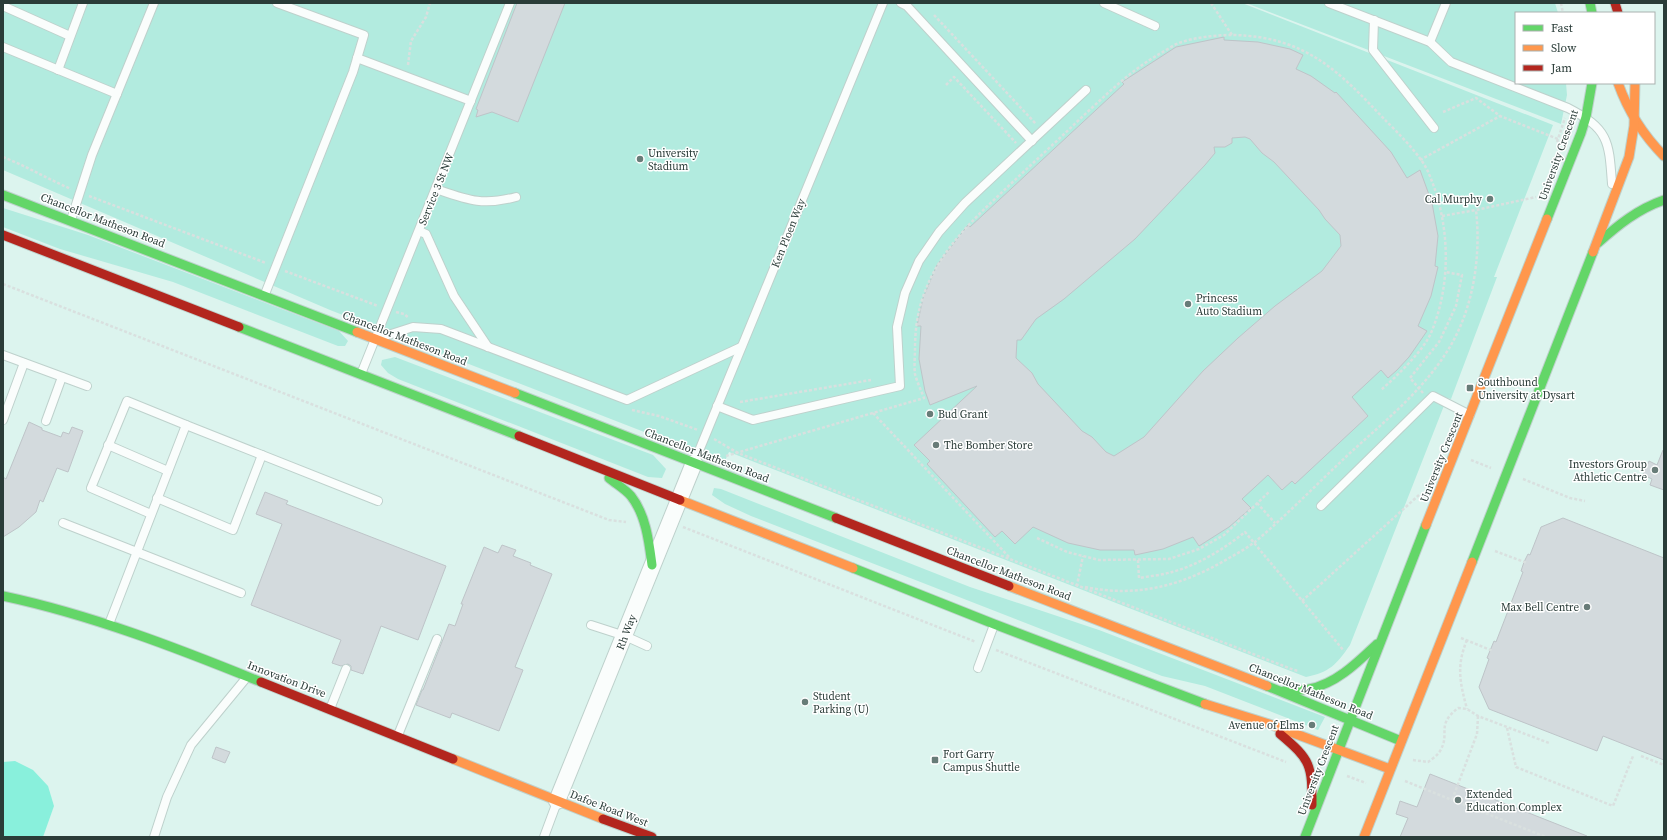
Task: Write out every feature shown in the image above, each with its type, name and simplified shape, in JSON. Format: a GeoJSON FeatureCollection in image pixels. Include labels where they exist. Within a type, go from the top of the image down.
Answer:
{"type":"FeatureCollection","features":[{"type":"Feature","properties":{"kind":"main road","name":"University Crescent"},"geometry":{"type":"LineString","coordinates":[[1305,837],[1330,770],[1531,263],[1586,117],[1592,84]]}},
{"type":"Feature","properties":{"kind":"main road"},"geometry":{"type":"LineString","coordinates":[[1618,84],[1626,104],[1635,119],[1652,143],[1664,156]]}},
{"type":"Feature","properties":{"kind":"main road"},"geometry":{"type":"LineString","coordinates":[[1364,837],[1630,157],[1635,119],[1635,84]]}},
{"type":"Feature","properties":{"kind":"main road","name":"Chancellor Matheson Road"},"geometry":{"type":"LineString","coordinates":[[3,195],[265,295],[1280,691],[1401,741]]}},
{"type":"Feature","properties":{"kind":"main road"},"geometry":{"type":"LineString","coordinates":[[1596,245],[1641,209],[1664,200]]}},
{"type":"Feature","properties":{"kind":"main road"},"geometry":{"type":"LineString","coordinates":[[3,235],[361,374],[994,624],[1191,699],[1269,724],[1390,769]]}},
{"type":"Feature","properties":{"kind":"main road"},"geometry":{"type":"LineString","coordinates":[[592,465],[630,495],[643,517],[649,535],[652,565]]}},
{"type":"Feature","properties":{"kind":"main road","name":"Innovation Drive"},"geometry":{"type":"LineString","coordinates":[[3,596],[49,606],[109,624],[178,648],[557,801]]}},
{"type":"Feature","properties":{"kind":"main road"},"geometry":{"type":"LineString","coordinates":[[1280,691],[1310,689],[1336,678],[1356,664],[1382,639]]}},
{"type":"Feature","properties":{"kind":"main road"},"geometry":{"type":"LineString","coordinates":[[1269,724],[1302,753],[1309,766],[1312,778],[1312,819]]}},
{"type":"Feature","properties":{"kind":"main road","name":"Dafoe Road West"},"geometry":{"type":"LineString","coordinates":[[557,801],[652,837]]}},
{"type":"Feature","properties":{"kind":"street","name":"Rh Way"},"geometry":{"type":"LineString","coordinates":[[557,801],[694,463]]}},
{"type":"Feature","properties":{"kind":"lane"},"geometry":{"type":"LineString","coordinates":[[58,70],[83,3]]}},
{"type":"Feature","properties":{"kind":"lane"},"geometry":{"type":"LineString","coordinates":[[70,221],[92,155],[154,3]]}},
{"type":"Feature","properties":{"kind":"lane"},"geometry":{"type":"LineString","coordinates":[[265,295],[357,58],[364,35],[277,3]]}},
{"type":"Feature","properties":{"kind":"lane","name":"Service 3 St NW"},"geometry":{"type":"LineString","coordinates":[[361,374],[510,3]]}},
{"type":"Feature","properties":{"kind":"lane","name":"Ken Ploen Way"},"geometry":{"type":"LineString","coordinates":[[694,463],[883,3]]}},
{"type":"Feature","properties":{"kind":"lane"},"geometry":{"type":"LineString","coordinates":[[901,3],[907,6],[1032,141]]}},
{"type":"Feature","properties":{"kind":"lane"},"geometry":{"type":"LineString","coordinates":[[1104,3],[1155,26]]}},
{"type":"Feature","properties":{"kind":"lane"},"geometry":{"type":"LineString","coordinates":[[1329,3],[1430,42],[1451,62],[1568,108],[1586,117],[1598,127],[1608,146],[1614,199]]}},
{"type":"Feature","properties":{"kind":"lane"},"geometry":{"type":"LineString","coordinates":[[1430,42],[1446,3]]}},
{"type":"Feature","properties":{"kind":"lane"},"geometry":{"type":"LineString","coordinates":[[3,6],[70,36]]}},
{"type":"Feature","properties":{"kind":"lane"},"geometry":{"type":"LineString","coordinates":[[1374,20],[1373,50],[1434,128]]}},
{"type":"Feature","properties":{"kind":"lane"},"geometry":{"type":"LineString","coordinates":[[3,47],[117,94]]}},
{"type":"Feature","properties":{"kind":"lane"},"geometry":{"type":"LineString","coordinates":[[357,58],[471,101]]}},
{"type":"Feature","properties":{"kind":"lane"},"geometry":{"type":"LineString","coordinates":[[717,406],[753,420],[900,386],[897,327],[905,293],[919,261],[939,232],[965,203],[1086,90]]}},
{"type":"Feature","properties":{"kind":"lane"},"geometry":{"type":"LineString","coordinates":[[436,189],[473,201],[498,202],[516,197]]}},
{"type":"Feature","properties":{"kind":"lane"},"geometry":{"type":"LineString","coordinates":[[419,231],[426,234],[454,296],[488,347]]}},
{"type":"Feature","properties":{"kind":"lane"},"geometry":{"type":"LineString","coordinates":[[375,339],[413,327],[441,329],[627,400],[741,348]]}},
{"type":"Feature","properties":{"kind":"lane"},"geometry":{"type":"LineString","coordinates":[[3,355],[87,386]]}},
{"type":"Feature","properties":{"kind":"lane"},"geometry":{"type":"LineString","coordinates":[[3,420],[24,363]]}},
{"type":"Feature","properties":{"kind":"lane"},"geometry":{"type":"LineString","coordinates":[[46,421],[62,377]]}},
{"type":"Feature","properties":{"kind":"lane"},"geometry":{"type":"LineString","coordinates":[[1321,506],[1433,396],[1470,415]]}},
{"type":"Feature","properties":{"kind":"lane"},"geometry":{"type":"LineString","coordinates":[[151,514],[91,488],[127,401],[378,501]]}},
{"type":"Feature","properties":{"kind":"lane"},"geometry":{"type":"LineString","coordinates":[[109,624],[186,425]]}},
{"type":"Feature","properties":{"kind":"lane"},"geometry":{"type":"LineString","coordinates":[[108,445],[168,471]]}},
{"type":"Feature","properties":{"kind":"lane"},"geometry":{"type":"LineString","coordinates":[[158,498],[232,530],[262,455]]}},
{"type":"Feature","properties":{"kind":"lane"},"geometry":{"type":"LineString","coordinates":[[63,523],[136,553],[241,593]]}},
{"type":"Feature","properties":{"kind":"lane"},"geometry":{"type":"LineString","coordinates":[[978,668],[994,624]]}},
{"type":"Feature","properties":{"kind":"lane"},"geometry":{"type":"LineString","coordinates":[[591,625],[625,636],[647,646]]}},
{"type":"Feature","properties":{"kind":"lane"},"geometry":{"type":"LineString","coordinates":[[398,736],[437,639]]}},
{"type":"Feature","properties":{"kind":"lane"},"geometry":{"type":"LineString","coordinates":[[330,709],[346,669]]}},
{"type":"Feature","properties":{"kind":"lane"},"geometry":{"type":"LineString","coordinates":[[154,837],[167,797],[192,745],[247,677]]}},
{"type":"Feature","properties":{"kind":"lane"},"geometry":{"type":"LineString","coordinates":[[544,837],[557,801]]}},
{"type":"Feature","properties":{"kind":"path"},"geometry":{"type":"LineString","coordinates":[[408,78],[411,41],[426,17],[430,3]]}},
{"type":"Feature","properties":{"kind":"path"},"geometry":{"type":"LineString","coordinates":[[1211,3],[1232,35]]}},
{"type":"Feature","properties":{"kind":"path"},"geometry":{"type":"LineString","coordinates":[[934,15],[1054,143]]}},
{"type":"Feature","properties":{"kind":"path"},"geometry":{"type":"LineString","coordinates":[[719,457],[738,453],[924,398],[915,372],[915,328],[921,299],[934,269],[951,244],[978,215],[1118,83],[1148,60],[1179,43],[1218,35],[1257,36],[1296,46],[1324,62],[1352,84],[1403,139],[1428,170],[1440,202],[1445,234],[1445,272],[1441,302],[1431,335],[1407,366],[1381,390]]}},
{"type":"Feature","properties":{"kind":"path"},"geometry":{"type":"LineString","coordinates":[[946,85],[954,77],[1034,162]]}},
{"type":"Feature","properties":{"kind":"path"},"geometry":{"type":"LineString","coordinates":[[1443,112],[1476,98],[1500,116],[1558,139]]}},
{"type":"Feature","properties":{"kind":"path"},"geometry":{"type":"LineString","coordinates":[[1420,160],[1500,116]]}},
{"type":"Feature","properties":{"kind":"path"},"geometry":{"type":"LineString","coordinates":[[3,157],[80,192],[387,310]]}},
{"type":"Feature","properties":{"kind":"path"},"geometry":{"type":"LineString","coordinates":[[1442,216],[1537,197]]}},
{"type":"Feature","properties":{"kind":"path"},"geometry":{"type":"LineString","coordinates":[[1077,586],[1107,592],[1148,589],[1177,583],[1211,569],[1254,542],[1419,389],[1452,345],[1465,315],[1475,276],[1479,234],[1476,210]]}},
{"type":"Feature","properties":{"kind":"path"},"geometry":{"type":"LineString","coordinates":[[1410,378],[1439,342],[1456,306],[1462,275],[1445,272]]}},
{"type":"Feature","properties":{"kind":"path"},"geometry":{"type":"LineString","coordinates":[[3,284],[609,520],[623,523],[643,517]]}},
{"type":"Feature","properties":{"kind":"path"},"geometry":{"type":"LineString","coordinates":[[899,375],[915,372]]}},
{"type":"Feature","properties":{"kind":"path"},"geometry":{"type":"LineString","coordinates":[[739,402],[876,379]]}},
{"type":"Feature","properties":{"kind":"path"},"geometry":{"type":"LineString","coordinates":[[873,413],[1011,560]]}},
{"type":"Feature","properties":{"kind":"path"},"geometry":{"type":"LineString","coordinates":[[738,453],[1294,670],[1306,671]]}},
{"type":"Feature","properties":{"kind":"path"},"geometry":{"type":"LineString","coordinates":[[1463,457],[1493,469]]}},
{"type":"Feature","properties":{"kind":"path"},"geometry":{"type":"LineString","coordinates":[[1523,479],[1570,498],[1585,501]]}},
{"type":"Feature","properties":{"kind":"path"},"geometry":{"type":"LineString","coordinates":[[1037,538],[1067,552],[1099,560],[1169,560],[1200,549],[1224,534],[1270,491]]}},
{"type":"Feature","properties":{"kind":"path"},"geometry":{"type":"LineString","coordinates":[[1302,601],[1421,492]]}},
{"type":"Feature","properties":{"kind":"path"},"geometry":{"type":"LineString","coordinates":[[1257,503],[1275,523]]}},
{"type":"Feature","properties":{"kind":"path"},"geometry":{"type":"LineString","coordinates":[[670,521],[1292,765]]}},
{"type":"Feature","properties":{"kind":"path"},"geometry":{"type":"LineString","coordinates":[[1138,560],[1139,578],[1173,572],[1203,559],[1233,542],[1245,532],[1347,655]]}},
{"type":"Feature","properties":{"kind":"path"},"geometry":{"type":"LineString","coordinates":[[1495,551],[1527,563]]}},
{"type":"Feature","properties":{"kind":"path"},"geometry":{"type":"LineString","coordinates":[[1077,586],[1082,556]]}},
{"type":"Feature","properties":{"kind":"path"},"geometry":{"type":"LineString","coordinates":[[1461,638],[1493,651]]}},
{"type":"Feature","properties":{"kind":"path"},"geometry":{"type":"LineString","coordinates":[[1467,640],[1462,650],[1459,679],[1467,709]]}},
{"type":"Feature","properties":{"kind":"path"},"geometry":{"type":"LineString","coordinates":[[1411,760],[1428,762],[1440,752],[1444,740],[1445,723],[1449,715],[1458,708],[1467,709],[1478,716],[1549,743]]}},
{"type":"Feature","properties":{"kind":"path"},"geometry":{"type":"LineString","coordinates":[[1452,800],[1477,734],[1478,716]]}},
{"type":"Feature","properties":{"kind":"path"},"geometry":{"type":"LineString","coordinates":[[1507,727],[1516,767],[1613,806],[1633,756]]}},
{"type":"Feature","properties":{"kind":"path"},"geometry":{"type":"LineString","coordinates":[[1641,756],[1664,765]]}},
{"type":"Feature","properties":{"kind":"path"},"geometry":{"type":"LineString","coordinates":[[1330,770],[1383,789]]}},
{"type":"Feature","properties":{"kind":"path"},"geometry":{"type":"LineString","coordinates":[[1404,781],[1546,837]]}},
{"type":"Feature","properties":{"kind":"shaded area"},"geometry":{"type":"Polygon","coordinates":[[[3,3],[1242,3],[1553,125],[1494,277],[1497,277],[1451,399],[1447,398],[1350,645],[1341,658],[1332,667],[1321,673],[1306,677],[729,452],[724,463],[330,310],[3,170],[3,3]]]}},
{"type":"Feature","properties":{"kind":"shaded area"},"geometry":{"type":"Polygon","coordinates":[[[1246,3],[1555,3],[1558,12],[1515,12],[1515,84],[1566,84],[1567,95],[1561,124],[1246,3]]]}},
{"type":"Feature","properties":{"kind":"shaded area"},"geometry":{"type":"Polygon","coordinates":[[[3,208],[88,235],[339,331],[348,341],[345,346],[338,346],[173,282],[60,249],[3,227],[3,208]]]}},
{"type":"Feature","properties":{"kind":"shaded area"},"geometry":{"type":"Polygon","coordinates":[[[395,357],[653,455],[666,469],[662,478],[648,477],[398,379],[388,373],[381,365],[382,360],[395,357]]]}},
{"type":"Feature","properties":{"kind":"shaded area"},"geometry":{"type":"Polygon","coordinates":[[[714,488],[721,489],[970,587],[1099,630],[1325,717],[1318,730],[1205,686],[1162,676],[751,516],[725,504],[712,495],[714,488]]]}},
{"type":"Feature","properties":{"kind":"shaded area"},"geometry":{"type":"Polygon","coordinates":[[[15,761],[33,770],[48,786],[54,806],[43,837],[3,837],[3,762],[15,761]]]}},
{"type":"Feature","properties":{"kind":"building"},"geometry":{"type":"Polygon","coordinates":[[[517,3],[565,3],[518,122],[492,112],[476,117],[478,110],[476,109],[517,3]]]}},
{"type":"Feature","properties":{"kind":"building","name":"Princess Auto Stadium"},"geometry":{"type":"Polygon","coordinates":[[[1224,37],[1224,40],[1258,42],[1290,49],[1303,55],[1296,69],[1311,76],[1335,93],[1336,92],[1391,152],[1407,178],[1420,170],[1432,203],[1438,236],[1435,266],[1438,267],[1431,296],[1418,326],[1427,331],[1409,357],[1388,378],[1381,370],[1352,397],[1368,416],[1295,484],[1292,481],[1282,490],[1268,475],[1242,499],[1251,508],[1229,527],[1199,546],[1193,537],[1163,549],[1135,555],[1134,550],[1100,550],[1068,543],[1033,527],[1015,544],[1002,531],[995,537],[927,464],[930,461],[914,445],[977,386],[930,405],[925,391],[919,359],[921,326],[917,326],[923,298],[937,265],[968,225],[970,227],[1124,84],[1122,82],[1176,47],[1224,37]],[[1245,137],[1232,138],[1232,143],[1225,147],[1214,147],[1215,153],[1205,165],[1135,239],[1064,299],[1036,319],[1021,340],[1017,340],[1016,358],[1032,373],[1038,384],[1082,431],[1092,437],[1106,452],[1114,456],[1144,437],[1203,371],[1275,306],[1322,271],[1341,246],[1340,235],[1319,210],[1250,139],[1245,137]]]}},
{"type":"Feature","properties":{"kind":"building"},"geometry":{"type":"Polygon","coordinates":[[[29,422],[42,428],[42,430],[61,437],[63,432],[69,434],[72,427],[83,431],[68,472],[57,468],[43,502],[40,500],[36,512],[19,527],[3,537],[3,477],[6,479],[29,422]]]}},
{"type":"Feature","properties":{"kind":"building","name":"Investors Group Athletic Centre"},"geometry":{"type":"Polygon","coordinates":[[[1663,450],[1664,490],[1650,485],[1652,479],[1643,475],[1649,461],[1657,465],[1663,450]]]}},
{"type":"Feature","properties":{"kind":"building"},"geometry":{"type":"Polygon","coordinates":[[[265,492],[288,501],[286,504],[446,566],[418,640],[381,626],[363,674],[351,670],[351,666],[348,664],[341,666],[332,663],[341,640],[251,605],[282,524],[256,514],[265,492]]]}},
{"type":"Feature","properties":{"kind":"building","name":"Max Bell Centre"},"geometry":{"type":"Polygon","coordinates":[[[1563,518],[1664,558],[1664,760],[1603,736],[1597,751],[1489,709],[1479,687],[1489,659],[1487,658],[1494,641],[1496,642],[1523,572],[1521,571],[1524,562],[1528,554],[1530,555],[1541,527],[1563,518]]]}},
{"type":"Feature","properties":{"kind":"building"},"geometry":{"type":"Polygon","coordinates":[[[502,545],[516,550],[513,556],[552,574],[515,667],[523,670],[499,731],[452,713],[450,718],[416,705],[449,624],[455,626],[463,604],[461,604],[484,547],[498,553],[502,545]]]}},
{"type":"Feature","properties":{"kind":"building"},"geometry":{"type":"Polygon","coordinates":[[[216,747],[230,752],[225,763],[212,758],[216,747]]]}},
{"type":"Feature","properties":{"kind":"building","name":"Extended Education Complex"},"geometry":{"type":"Polygon","coordinates":[[[1430,774],[1587,837],[1400,837],[1408,818],[1396,814],[1400,801],[1417,807],[1430,774]]]}},
{"type":"Feature","properties":{"kind":"traffic: fast"},"geometry":{"type":"LineString","coordinates":[[1590,3],[1592,12]]}},
{"type":"Feature","properties":{"kind":"traffic: fast"},"geometry":{"type":"LineString","coordinates":[[1547,219],[1581,133],[1586,117],[1592,84]]}},
{"type":"Feature","properties":{"kind":"traffic: fast"},"geometry":{"type":"LineString","coordinates":[[3,195],[357,332]]}},
{"type":"Feature","properties":{"kind":"traffic: fast"},"geometry":{"type":"LineString","coordinates":[[1598,243],[1629,218],[1664,200]]}},
{"type":"Feature","properties":{"kind":"traffic: fast"},"geometry":{"type":"LineString","coordinates":[[1472,562],[1593,252]]}},
{"type":"Feature","properties":{"kind":"traffic: fast"},"geometry":{"type":"LineString","coordinates":[[239,327],[519,436]]}},
{"type":"Feature","properties":{"kind":"traffic: fast"},"geometry":{"type":"LineString","coordinates":[[515,393],[836,518]]}},
{"type":"Feature","properties":{"kind":"traffic: fast"},"geometry":{"type":"LineString","coordinates":[[609,478],[631,496],[636,503],[646,529],[652,565]]}},
{"type":"Feature","properties":{"kind":"traffic: fast"},"geometry":{"type":"LineString","coordinates":[[1305,837],[1426,525]]}},
{"type":"Feature","properties":{"kind":"traffic: fast"},"geometry":{"type":"LineString","coordinates":[[853,568],[994,624],[1205,704]]}},
{"type":"Feature","properties":{"kind":"traffic: fast"},"geometry":{"type":"LineString","coordinates":[[3,596],[69,613],[134,633],[261,682]]}},
{"type":"Feature","properties":{"kind":"traffic: fast"},"geometry":{"type":"LineString","coordinates":[[1284,691],[1306,690],[1328,682],[1346,671],[1377,644]]}},
{"type":"Feature","properties":{"kind":"traffic: fast"},"geometry":{"type":"LineString","coordinates":[[1267,686],[1401,741]]}},
{"type":"Feature","properties":{"kind":"traffic: slow"},"geometry":{"type":"LineString","coordinates":[[1618,84],[1631,113],[1649,140],[1664,156]]}},
{"type":"Feature","properties":{"kind":"traffic: slow"},"geometry":{"type":"LineString","coordinates":[[1593,252],[1629,157],[1634,126],[1635,84]]}},
{"type":"Feature","properties":{"kind":"traffic: slow"},"geometry":{"type":"LineString","coordinates":[[1426,525],[1547,219]]}},
{"type":"Feature","properties":{"kind":"traffic: slow"},"geometry":{"type":"LineString","coordinates":[[357,332],[515,393]]}},
{"type":"Feature","properties":{"kind":"traffic: slow"},"geometry":{"type":"LineString","coordinates":[[680,500],[853,568]]}},
{"type":"Feature","properties":{"kind":"traffic: slow"},"geometry":{"type":"LineString","coordinates":[[1364,837],[1472,562]]}},
{"type":"Feature","properties":{"kind":"traffic: slow"},"geometry":{"type":"LineString","coordinates":[[1009,586],[1267,686]]}},
{"type":"Feature","properties":{"kind":"traffic: slow"},"geometry":{"type":"LineString","coordinates":[[1205,704],[1269,724],[1390,769]]}},
{"type":"Feature","properties":{"kind":"traffic: slow"},"geometry":{"type":"LineString","coordinates":[[453,759],[603,819]]}},
{"type":"Feature","properties":{"kind":"traffic: jam"},"geometry":{"type":"LineString","coordinates":[[1615,3],[1618,12]]}},
{"type":"Feature","properties":{"kind":"traffic: jam"},"geometry":{"type":"LineString","coordinates":[[3,235],[239,327]]}},
{"type":"Feature","properties":{"kind":"traffic: jam"},"geometry":{"type":"LineString","coordinates":[[519,436],[680,500]]}},
{"type":"Feature","properties":{"kind":"traffic: jam"},"geometry":{"type":"LineString","coordinates":[[836,518],[1009,586]]}},
{"type":"Feature","properties":{"kind":"traffic: jam"},"geometry":{"type":"LineString","coordinates":[[261,682],[453,759]]}},
{"type":"Feature","properties":{"kind":"traffic: jam"},"geometry":{"type":"LineString","coordinates":[[1280,734],[1298,750],[1308,764],[1311,781],[1312,805]]}},
{"type":"Feature","properties":{"kind":"traffic: jam"},"geometry":{"type":"LineString","coordinates":[[603,819],[652,837]]}},
{"type":"Feature","properties":{"kind":"place","name":"University Stadium"},"geometry":{"type":"Point","coordinates":[640,159]}},
{"type":"Feature","properties":{"kind":"place","name":"Cal Murphy"},"geometry":{"type":"Point","coordinates":[1490,199]}},
{"type":"Feature","properties":{"kind":"place","name":"Princess Auto Stadium"},"geometry":{"type":"Point","coordinates":[1188,304]}},
{"type":"Feature","properties":{"kind":"place","name":"Southbound University at Dysart"},"geometry":{"type":"Point","coordinates":[1470,388]}},
{"type":"Feature","properties":{"kind":"place","name":"Bud Grant"},"geometry":{"type":"Point","coordinates":[930,414]}},
{"type":"Feature","properties":{"kind":"place","name":"The Bomber Store"},"geometry":{"type":"Point","coordinates":[936,445]}},
{"type":"Feature","properties":{"kind":"place","name":"Investors Group Athletic Centre"},"geometry":{"type":"Point","coordinates":[1655,470]}},
{"type":"Feature","properties":{"kind":"place","name":"Max Bell Centre"},"geometry":{"type":"Point","coordinates":[1587,607]}},
{"type":"Feature","properties":{"kind":"place","name":"Student Parking (U)"},"geometry":{"type":"Point","coordinates":[805,702]}},
{"type":"Feature","properties":{"kind":"place","name":"Avenue of Elms"},"geometry":{"type":"Point","coordinates":[1312,725]}},
{"type":"Feature","properties":{"kind":"place","name":"Fort Garry Campus Shuttle"},"geometry":{"type":"Point","coordinates":[935,760]}},
{"type":"Feature","properties":{"kind":"place","name":"Extended Education Complex"},"geometry":{"type":"Point","coordinates":[1458,800]}}]}
